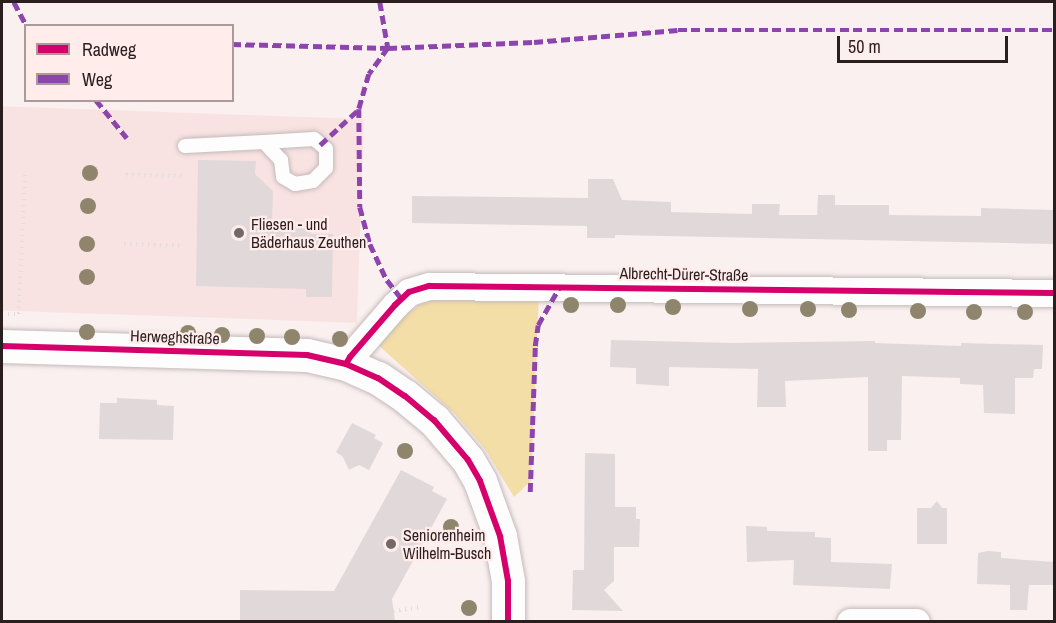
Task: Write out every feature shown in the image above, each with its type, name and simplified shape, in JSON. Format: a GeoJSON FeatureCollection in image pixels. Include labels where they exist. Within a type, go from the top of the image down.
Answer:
{"type":"FeatureCollection","features":[{"type":"Feature","properties":{"kind":"street","name":"Albrecht-Dürer-Straße"},"geometry":{"type":"LineString","coordinates":[[346,364],[395,305],[409,292],[429,286],[1054,293]]}},
{"type":"Feature","properties":{"kind":"street","name":"Herweghstraße"},"geometry":{"type":"LineString","coordinates":[[2,346],[308,355],[346,364],[378,378],[405,396],[434,420],[468,460],[480,481],[500,536],[508,581],[508,621]]}},
{"type":"Feature","properties":{"kind":"street"},"geometry":{"type":"LineString","coordinates":[[850,621],[916,621]]}},
{"type":"Feature","properties":{"kind":"lane"},"geometry":{"type":"LineString","coordinates":[[184,146],[314,139],[326,149],[326,168],[313,181],[296,184],[283,177],[281,160],[264,142]]}},
{"type":"Feature","properties":{"kind":"path"},"geometry":{"type":"LineString","coordinates":[[2,314],[19,314],[25,175]]}},
{"type":"Feature","properties":{"kind":"path"},"geometry":{"type":"LineString","coordinates":[[126,175],[184,176]]}},
{"type":"Feature","properties":{"kind":"path"},"geometry":{"type":"LineString","coordinates":[[124,244],[183,246]]}},
{"type":"Feature","properties":{"kind":"path"},"geometry":{"type":"LineString","coordinates":[[393,611],[423,607]]}},
{"type":"Feature","properties":{"kind":"shaded area"},"geometry":{"type":"Polygon","coordinates":[[[2,106],[364,119],[357,323],[2,310],[2,106]]]}},
{"type":"Feature","properties":{"kind":"shaded area"},"geometry":{"type":"Polygon","coordinates":[[[539,295],[531,481],[514,497],[485,449],[454,413],[377,344],[391,326],[423,302],[459,296],[539,295]]]}},
{"type":"Feature","properties":{"kind":"building"},"geometry":{"type":"Polygon","coordinates":[[[198,160],[256,161],[255,174],[273,191],[272,222],[312,223],[311,234],[333,234],[332,297],[306,297],[306,289],[196,286],[198,160]]]}},
{"type":"Feature","properties":{"kind":"building"},"geometry":{"type":"Polygon","coordinates":[[[588,179],[613,179],[622,200],[671,202],[671,212],[752,214],[752,204],[780,204],[779,215],[817,215],[818,195],[835,195],[835,205],[889,205],[889,215],[981,216],[981,208],[1054,210],[1053,244],[615,235],[615,238],[587,238],[587,226],[412,223],[412,196],[588,198],[588,179]]]}},
{"type":"Feature","properties":{"kind":"building"},"geometry":{"type":"Polygon","coordinates":[[[611,340],[734,343],[875,341],[875,343],[961,346],[961,343],[1043,345],[1042,369],[1034,369],[1033,378],[1015,378],[1015,414],[984,413],[983,385],[960,384],[960,378],[902,376],[901,440],[887,440],[887,451],[868,451],[868,377],[785,381],[786,407],[757,407],[758,369],[669,367],[669,386],[636,384],[636,368],[610,367],[611,340]]]}},
{"type":"Feature","properties":{"kind":"building"},"geometry":{"type":"Polygon","coordinates":[[[117,398],[157,400],[157,405],[174,406],[173,440],[99,439],[100,403],[117,403],[117,398]]]}},
{"type":"Feature","properties":{"kind":"building"},"geometry":{"type":"Polygon","coordinates":[[[352,423],[376,435],[374,438],[383,443],[369,470],[359,465],[349,470],[343,457],[336,452],[352,423]]]}},
{"type":"Feature","properties":{"kind":"building"},"geometry":{"type":"Polygon","coordinates":[[[585,453],[615,454],[615,507],[636,507],[636,519],[640,519],[639,547],[614,547],[614,581],[604,590],[623,611],[572,610],[573,570],[584,570],[585,453]]]}},
{"type":"Feature","properties":{"kind":"building","name":"Seniorenheim Wilhelm-Busch"},"geometry":{"type":"Polygon","coordinates":[[[401,470],[434,487],[432,491],[447,499],[392,599],[395,621],[240,621],[240,590],[334,591],[401,470]]]}},
{"type":"Feature","properties":{"kind":"building"},"geometry":{"type":"Polygon","coordinates":[[[937,501],[942,508],[947,508],[947,544],[917,544],[917,508],[931,508],[937,501]]]}},
{"type":"Feature","properties":{"kind":"building"},"geometry":{"type":"Polygon","coordinates":[[[746,526],[767,527],[767,531],[815,532],[815,537],[831,538],[831,562],[892,564],[890,589],[793,585],[794,560],[747,562],[746,526]]]}},
{"type":"Feature","properties":{"kind":"building"},"geometry":{"type":"Polygon","coordinates":[[[1001,552],[1001,558],[1054,562],[1054,585],[1029,585],[1027,610],[1010,610],[1010,585],[977,584],[978,553],[1001,552]]]}},
{"type":"Feature","properties":{"kind":"marked path"},"geometry":{"type":"LineString","coordinates":[[14,2],[26,24]]}},
{"type":"Feature","properties":{"kind":"marked path"},"geometry":{"type":"LineString","coordinates":[[380,2],[388,48]]}},
{"type":"Feature","properties":{"kind":"marked path"},"geometry":{"type":"LineString","coordinates":[[234,44],[388,48],[534,42],[678,30],[1054,30]]}},
{"type":"Feature","properties":{"kind":"marked path"},"geometry":{"type":"LineString","coordinates":[[388,48],[369,74],[359,109],[360,207],[370,244],[387,280],[402,299]]}},
{"type":"Feature","properties":{"kind":"marked path"},"geometry":{"type":"LineString","coordinates":[[98,102],[127,138]]}},
{"type":"Feature","properties":{"kind":"marked path"},"geometry":{"type":"LineString","coordinates":[[320,145],[359,109]]}},
{"type":"Feature","properties":{"kind":"marked path"},"geometry":{"type":"LineString","coordinates":[[530,492],[535,346],[538,325],[560,286]]}},
{"type":"Feature","properties":{"kind":"cycle path"},"geometry":{"type":"LineString","coordinates":[[346,364],[395,305],[409,292],[429,286],[1054,293]]}},
{"type":"Feature","properties":{"kind":"cycle path"},"geometry":{"type":"LineString","coordinates":[[2,346],[307,355],[346,364],[378,378],[405,396],[434,420],[468,460],[480,481],[500,536],[508,581],[508,622]]}},
{"type":"Feature","properties":{"kind":"place","name":"Fliesen - und Bäderhaus Zeuthen"},"geometry":{"type":"Point","coordinates":[239,233]}},
{"type":"Feature","properties":{"kind":"place","name":"Seniorenheim Wilhelm-Busch"},"geometry":{"type":"Point","coordinates":[391,544]}}]}
